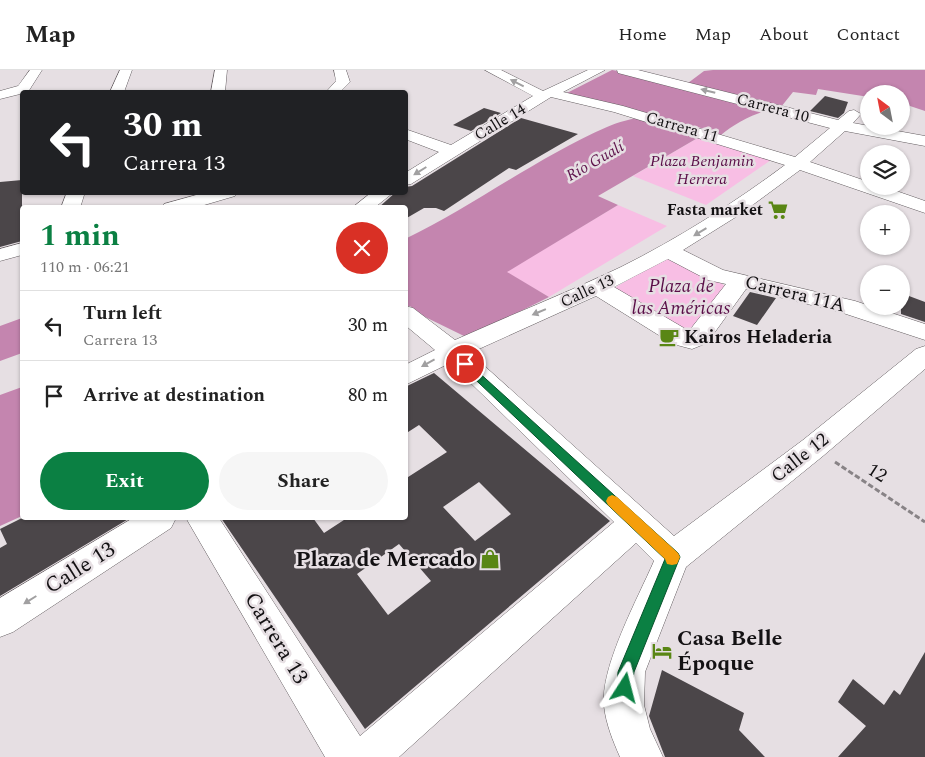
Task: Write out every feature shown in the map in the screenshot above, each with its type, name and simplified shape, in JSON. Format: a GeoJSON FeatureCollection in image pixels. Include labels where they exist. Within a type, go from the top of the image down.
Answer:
{"type":"FeatureCollection","features":[{"type":"Feature","properties":{"kind":"street"},"geometry":{"type":"LineString","coordinates":[[0,95],[24,89],[36,70]]}},
{"type":"Feature","properties":{"kind":"street"},"geometry":{"type":"LineString","coordinates":[[118,90],[126,70]]}},
{"type":"Feature","properties":{"kind":"street"},"geometry":{"type":"LineString","coordinates":[[218,90],[221,70]]}},
{"type":"Feature","properties":{"kind":"street"},"geometry":{"type":"LineString","coordinates":[[231,90],[233,70]]}},
{"type":"Feature","properties":{"kind":"street","name":"Carrera 11"},"geometry":{"type":"LineString","coordinates":[[491,70],[546,95],[618,109],[921,202]]}},
{"type":"Feature","properties":{"kind":"street","name":"Carrera 10"},"geometry":{"type":"LineString","coordinates":[[623,70],[766,105],[816,113],[842,126],[925,141]]}},
{"type":"Feature","properties":{"kind":"street","name":"Calle 14"},"geometry":{"type":"LineString","coordinates":[[408,178],[546,95],[589,72]]}},
{"type":"Feature","properties":{"kind":"street"},"geometry":{"type":"LineString","coordinates":[[335,90],[345,80]]}},
{"type":"Feature","properties":{"kind":"street","name":"Calle 13"},"geometry":{"type":"LineString","coordinates":[[408,374],[451,350],[598,287],[668,251],[716,222],[797,163],[854,114],[816,113]]}},
{"type":"Feature","properties":{"kind":"street"},"geometry":{"type":"LineString","coordinates":[[408,135],[451,151]]}},
{"type":"Feature","properties":{"kind":"street"},"geometry":{"type":"LineString","coordinates":[[178,205],[202,195],[220,205]]}},
{"type":"Feature","properties":{"kind":"street"},"geometry":{"type":"LineString","coordinates":[[366,205],[380,195]]}},
{"type":"Feature","properties":{"kind":"street"},"geometry":{"type":"LineString","coordinates":[[0,255],[20,250]]}},
{"type":"Feature","properties":{"kind":"street","name":"Carrera 11A"},"geometry":{"type":"LineString","coordinates":[[668,251],[716,275],[847,306],[925,332]]}},
{"type":"Feature","properties":{"kind":"street"},"geometry":{"type":"LineString","coordinates":[[598,287],[682,338],[692,341],[698,337],[740,281]]}},
{"type":"Feature","properties":{"kind":"street"},"geometry":{"type":"LineString","coordinates":[[413,318],[451,350],[673,557],[626,672],[624,704],[631,734],[642,757]]}},
{"type":"Feature","properties":{"kind":"street","name":"Calle 12"},"geometry":{"type":"LineString","coordinates":[[673,557],[813,448],[925,355]]}},
{"type":"Feature","properties":{"kind":"street","name":"Calle 13"},"geometry":{"type":"LineString","coordinates":[[0,619],[157,520]]}},
{"type":"Feature","properties":{"kind":"street","name":"Carrera 13"},"geometry":{"type":"LineString","coordinates":[[203,520],[346,753],[351,757]]}},
{"type":"Feature","properties":{"kind":"street"},"geometry":{"type":"LineString","coordinates":[[368,757],[636,523]]}},
{"type":"Feature","properties":{"kind":"path","name":"12"},"geometry":{"type":"LineString","coordinates":[[813,448],[925,522]]}},
{"type":"Feature","properties":{"kind":"green space","name":"Plaza Benjamin Herrera"},"geometry":{"type":"Polygon","coordinates":[[[701,136],[771,160],[706,205],[633,176],[701,136]]]}},
{"type":"Feature","properties":{"kind":"green space"},"geometry":{"type":"Polygon","coordinates":[[[618,205],[667,226],[549,297],[506,272],[618,205]]]}},
{"type":"Feature","properties":{"kind":"green space","name":"Plaza de las Américas"},"geometry":{"type":"Polygon","coordinates":[[[665,258],[721,283],[727,288],[695,331],[685,334],[618,293],[616,287],[665,258]]]}},
{"type":"Feature","properties":{"kind":"shaded area"},"geometry":{"type":"Polygon","coordinates":[[[612,70],[688,83],[704,71],[713,70],[925,70],[925,111],[910,106],[910,85],[860,85],[860,96],[818,89],[816,95],[793,92],[781,107],[749,117],[721,135],[695,126],[682,130],[701,136],[598,196],[618,205],[507,272],[549,297],[489,327],[464,336],[419,314],[410,306],[408,307],[408,238],[456,212],[530,167],[581,139],[611,125],[644,116],[563,95],[612,70]]]}},
{"type":"Feature","properties":{"kind":"shaded area"},"geometry":{"type":"Polygon","coordinates":[[[20,319],[20,354],[0,361],[0,326],[20,319]]]}},
{"type":"Feature","properties":{"kind":"shaded area"},"geometry":{"type":"Polygon","coordinates":[[[20,388],[20,517],[0,526],[0,395],[20,388]]]}},
{"type":"Feature","properties":{"kind":"building"},"geometry":{"type":"Polygon","coordinates":[[[825,96],[848,102],[844,113],[838,118],[810,111],[825,96]]]}},
{"type":"Feature","properties":{"kind":"building"},"geometry":{"type":"Polygon","coordinates":[[[484,108],[501,113],[471,131],[453,125],[484,108]]]}},
{"type":"Feature","properties":{"kind":"building"},"geometry":{"type":"Polygon","coordinates":[[[521,118],[578,134],[516,170],[509,168],[444,211],[436,208],[424,208],[408,217],[408,205],[381,205],[393,195],[408,195],[408,187],[412,186],[521,118]]]}},
{"type":"Feature","properties":{"kind":"building"},"geometry":{"type":"Polygon","coordinates":[[[20,180],[22,205],[20,205],[20,242],[0,247],[0,182],[20,180]]]}},
{"type":"Feature","properties":{"kind":"building"},"geometry":{"type":"Polygon","coordinates":[[[750,292],[776,298],[757,325],[733,316],[750,292]]]}},
{"type":"Feature","properties":{"kind":"building"},"geometry":{"type":"Polygon","coordinates":[[[910,296],[925,302],[925,322],[904,315],[910,315],[910,296]]]}},
{"type":"Feature","properties":{"kind":"building","name":"Plaza de Mercado"},"geometry":{"type":"Polygon","coordinates":[[[434,373],[610,521],[365,729],[222,520],[314,520],[324,533],[344,520],[408,520],[408,477],[447,452],[419,425],[408,432],[408,386],[434,373]],[[479,482],[443,507],[475,541],[511,514],[479,482]],[[399,544],[357,574],[388,615],[431,581],[399,544]]]}},
{"type":"Feature","properties":{"kind":"building"},"geometry":{"type":"Polygon","coordinates":[[[20,519],[127,520],[0,596],[0,548],[7,544],[0,529],[20,519]]]}},
{"type":"Feature","properties":{"kind":"building"},"geometry":{"type":"Polygon","coordinates":[[[925,652],[925,757],[838,757],[866,726],[838,702],[853,679],[884,705],[894,690],[900,695],[925,652]]]}},
{"type":"Feature","properties":{"kind":"building"},"geometry":{"type":"Polygon","coordinates":[[[662,670],[744,713],[739,730],[765,757],[665,757],[649,716],[662,670]]]}},
{"type":"Feature","properties":{"kind":"slow traffic"},"geometry":{"type":"LineString","coordinates":[[612,501],[673,557],[672,559]]}},
{"type":"Feature","properties":{"kind":"place","name":"Fasta market"},"geometry":{"type":"Point","coordinates":[778,210]}},
{"type":"Feature","properties":{"kind":"place","name":"Kairos Heladeria"},"geometry":{"type":"Point","coordinates":[669,337]}},
{"type":"Feature","properties":{"kind":"place","name":"Plaza de Mercado"},"geometry":{"type":"Point","coordinates":[490,559]}},
{"type":"Feature","properties":{"kind":"place","name":"Casa Belle Époque"},"geometry":{"type":"Point","coordinates":[662,651]}},
{"type":"Feature","properties":{"kind":"route"},"geometry":{"type":"LineString","coordinates":[[465,364],[673,557],[626,672],[625,688]]}},
{"type":"Feature","properties":{"kind":"water label","name":"Río Gualí"},"geometry":{"type":"Point","coordinates":[595,161]}}]}
